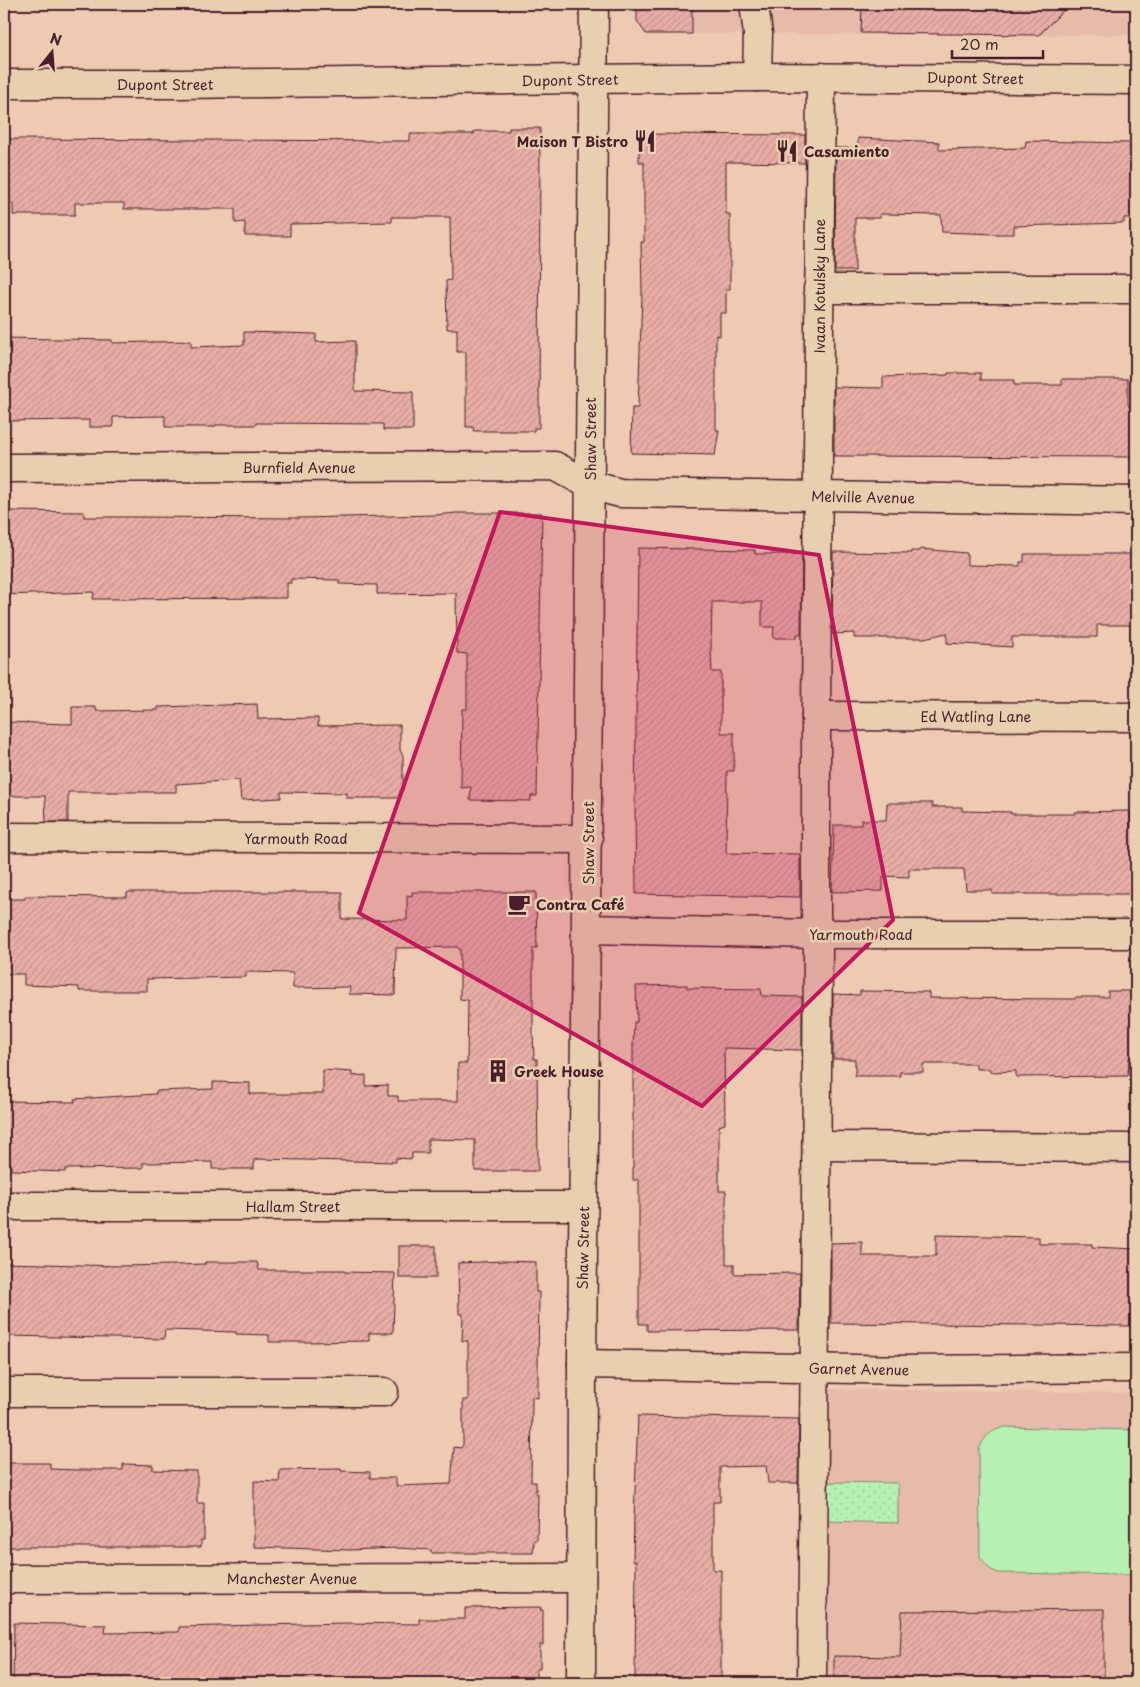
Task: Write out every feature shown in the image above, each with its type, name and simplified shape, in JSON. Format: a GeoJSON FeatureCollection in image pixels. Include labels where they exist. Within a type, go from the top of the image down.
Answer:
{"type":"FeatureCollection","features":[{"type":"Feature","properties":{"kind":"street","name":"Shaw Street"},"geometry":{"type":"LineString","coordinates":[[581,1683],[583,1206],[588,839],[594,4]]}},
{"type":"Feature","properties":{"kind":"street"},"geometry":{"type":"LineString","coordinates":[[754,4],[758,34],[757,77]]}},
{"type":"Feature","properties":{"kind":"street","name":"Dupont Street"},"geometry":{"type":"LineString","coordinates":[[4,84],[592,80],[821,76],[1136,80]]}},
{"type":"Feature","properties":{"kind":"street","name":"Ivaan Kotulsky Lane"},"geometry":{"type":"LineString","coordinates":[[812,1683],[815,1451],[813,1368],[817,934],[818,289],[821,76]]}},
{"type":"Feature","properties":{"kind":"street"},"geometry":{"type":"LineString","coordinates":[[818,289],[1136,289]]}},
{"type":"Feature","properties":{"kind":"street","name":"Burnfield Avenue"},"geometry":{"type":"LineString","coordinates":[[4,468],[555,466],[590,486]]}},
{"type":"Feature","properties":{"kind":"street","name":"Melville Avenue"},"geometry":{"type":"LineString","coordinates":[[590,486],[620,493],[1136,501]]}},
{"type":"Feature","properties":{"kind":"street","name":"Ed Watling Lane"},"geometry":{"type":"LineString","coordinates":[[816,716],[1136,717]]}},
{"type":"Feature","properties":{"kind":"street","name":"Yarmouth Road"},"geometry":{"type":"LineString","coordinates":[[4,837],[588,839]]}},
{"type":"Feature","properties":{"kind":"street","name":"Yarmouth Road"},"geometry":{"type":"LineString","coordinates":[[587,928],[817,934],[1136,934]]}},
{"type":"Feature","properties":{"kind":"street"},"geometry":{"type":"LineString","coordinates":[[816,1146],[1136,1148]]}},
{"type":"Feature","properties":{"kind":"street","name":"Hallam Street"},"geometry":{"type":"LineString","coordinates":[[4,1206],[583,1206]]}},
{"type":"Feature","properties":{"kind":"street","name":"Garnet Avenue"},"geometry":{"type":"LineString","coordinates":[[582,1364],[813,1368],[1136,1368]]}},
{"type":"Feature","properties":{"kind":"street"},"geometry":{"type":"LineString","coordinates":[[4,1392],[384,1392]]}},
{"type":"Feature","properties":{"kind":"street","name":"Manchester Avenue"},"geometry":{"type":"LineString","coordinates":[[4,1579],[581,1578]]}},
{"type":"Feature","properties":{"kind":"highlighted area"},"geometry":{"type":"Polygon","coordinates":[[[500,512],[819,555],[893,920],[702,1106],[359,913],[500,512]]]}},
{"type":"Feature","properties":{"kind":"shaded area"},"geometry":{"type":"Polygon","coordinates":[[[637,4],[1136,4],[1136,35],[646,34],[637,21],[637,4]]]}},
{"type":"Feature","properties":{"kind":"shaded area"},"geometry":{"type":"Polygon","coordinates":[[[822,1389],[1136,1393],[1136,1683],[822,1683],[822,1389]]]}},
{"type":"Feature","properties":{"kind":"green space"},"geometry":{"type":"Polygon","coordinates":[[[1005,1427],[1136,1430],[1136,1575],[999,1573],[991,1570],[980,1557],[979,1449],[989,1434],[1005,1427]]]}},
{"type":"Feature","properties":{"kind":"green space"},"geometry":{"type":"Polygon","coordinates":[[[825,1482],[898,1483],[898,1523],[824,1521],[825,1482]]]}},
{"type":"Feature","properties":{"kind":"building"},"geometry":{"type":"Polygon","coordinates":[[[637,4],[692,4],[692,34],[646,34],[637,21],[637,4]]]}},
{"type":"Feature","properties":{"kind":"building"},"geometry":{"type":"Polygon","coordinates":[[[862,4],[1070,4],[1039,35],[861,33],[862,4]]]}},
{"type":"Feature","properties":{"kind":"building"},"geometry":{"type":"Polygon","coordinates":[[[509,128],[540,128],[539,428],[534,428],[534,431],[474,431],[473,427],[466,427],[466,352],[457,352],[457,329],[447,329],[446,281],[451,280],[450,217],[392,217],[392,222],[290,224],[290,236],[245,236],[245,222],[235,223],[235,209],[124,209],[124,203],[75,203],[75,215],[13,215],[13,203],[4,203],[4,139],[410,141],[410,134],[474,134],[474,131],[509,131],[509,128]]]}},
{"type":"Feature","properties":{"kind":"building"},"geometry":{"type":"Polygon","coordinates":[[[639,134],[805,135],[805,163],[726,162],[726,214],[730,214],[730,289],[726,289],[726,313],[720,313],[720,336],[716,335],[716,430],[719,430],[715,455],[631,453],[632,408],[638,408],[642,294],[641,242],[644,242],[644,162],[639,162],[639,134]]]}},
{"type":"Feature","properties":{"kind":"building"},"geometry":{"type":"Polygon","coordinates":[[[858,138],[939,142],[939,150],[1025,148],[1026,141],[1130,143],[1130,152],[1134,151],[1132,218],[1124,218],[1124,223],[1014,226],[1014,234],[996,234],[942,232],[941,215],[880,214],[880,218],[855,218],[855,271],[835,271],[836,148],[858,148],[858,138]]]}},
{"type":"Feature","properties":{"kind":"building"},"geometry":{"type":"Polygon","coordinates":[[[244,332],[316,334],[316,342],[355,341],[355,391],[413,392],[413,430],[383,430],[383,424],[256,423],[256,425],[215,425],[215,427],[165,427],[165,416],[113,417],[113,427],[89,427],[89,420],[4,421],[4,338],[112,340],[112,343],[191,341],[191,347],[244,345],[244,332]]]}},
{"type":"Feature","properties":{"kind":"building"},"geometry":{"type":"Polygon","coordinates":[[[948,373],[981,373],[981,380],[1014,380],[1014,385],[1062,385],[1062,379],[1128,379],[1129,407],[1136,407],[1136,457],[834,456],[834,387],[883,388],[883,377],[948,375],[948,373]]]}},
{"type":"Feature","properties":{"kind":"building"},"geometry":{"type":"Polygon","coordinates":[[[4,511],[84,512],[84,517],[299,518],[456,513],[542,513],[537,796],[531,796],[531,801],[470,800],[471,787],[461,788],[462,709],[467,709],[467,654],[457,653],[456,593],[377,594],[377,585],[339,584],[339,580],[291,579],[291,583],[287,583],[287,598],[93,599],[94,592],[4,595],[4,511]]]}},
{"type":"Feature","properties":{"kind":"building"},"geometry":{"type":"Polygon","coordinates":[[[638,548],[755,550],[755,554],[802,554],[801,634],[797,634],[797,638],[773,638],[774,627],[762,627],[762,602],[712,602],[711,649],[712,672],[721,672],[721,733],[734,733],[734,771],[727,771],[726,853],[800,854],[800,897],[636,894],[638,548]]]}},
{"type":"Feature","properties":{"kind":"building"},"geometry":{"type":"Polygon","coordinates":[[[920,549],[967,553],[967,565],[1020,566],[1020,562],[1024,562],[1024,554],[1136,554],[1136,625],[1097,625],[1097,637],[1012,637],[1012,647],[947,643],[947,633],[924,638],[854,638],[854,633],[832,634],[833,552],[911,553],[911,551],[920,551],[920,549]]]}},
{"type":"Feature","properties":{"kind":"building"},"geometry":{"type":"Polygon","coordinates":[[[257,704],[258,719],[318,718],[318,726],[400,725],[400,750],[403,756],[403,790],[400,790],[400,798],[347,798],[347,793],[281,792],[281,798],[241,800],[239,780],[176,784],[176,792],[68,792],[68,822],[46,822],[45,796],[4,796],[4,722],[72,724],[72,707],[96,707],[96,711],[158,710],[158,707],[257,704]]]}},
{"type":"Feature","properties":{"kind":"building"},"geometry":{"type":"Polygon","coordinates":[[[887,803],[932,803],[932,807],[962,807],[962,811],[1011,812],[1011,814],[1075,814],[1075,812],[1130,811],[1131,827],[1136,827],[1136,894],[992,894],[992,890],[966,890],[964,869],[909,869],[909,877],[883,876],[883,891],[832,892],[834,825],[861,825],[861,820],[886,820],[887,803]]]}},
{"type":"Feature","properties":{"kind":"building"},"geometry":{"type":"Polygon","coordinates":[[[129,892],[342,892],[342,919],[407,920],[407,895],[412,896],[412,892],[536,892],[537,948],[533,948],[533,1032],[534,1059],[537,1059],[538,1171],[475,1171],[475,1140],[428,1139],[428,1153],[412,1153],[412,1159],[396,1158],[396,1162],[258,1159],[254,1160],[254,1169],[212,1169],[212,1162],[143,1163],[143,1168],[65,1169],[65,1172],[11,1170],[11,1163],[4,1163],[4,1101],[75,1102],[74,1099],[156,1094],[156,1091],[213,1089],[213,1082],[250,1083],[250,1094],[323,1094],[323,1070],[352,1072],[352,1076],[366,1075],[366,1086],[388,1085],[388,1096],[398,1096],[398,1101],[458,1101],[458,1063],[467,1063],[468,1000],[460,999],[460,949],[457,947],[396,948],[395,995],[349,994],[350,987],[293,988],[293,973],[246,972],[246,977],[147,979],[147,991],[79,991],[79,987],[24,985],[24,974],[4,974],[4,899],[25,899],[25,896],[127,897],[129,892]]]}},
{"type":"Feature","properties":{"kind":"building"},"geometry":{"type":"Polygon","coordinates":[[[687,985],[687,988],[761,989],[762,996],[802,997],[802,1050],[724,1048],[725,1124],[719,1126],[719,1191],[726,1191],[726,1264],[734,1264],[734,1274],[800,1273],[799,1330],[647,1331],[647,1324],[639,1324],[639,1180],[633,1180],[633,1047],[634,1022],[637,1022],[636,986],[687,985]]]}},
{"type":"Feature","properties":{"kind":"building"},"geometry":{"type":"Polygon","coordinates":[[[860,991],[929,992],[929,998],[1075,999],[1076,997],[1108,997],[1108,991],[1136,991],[1136,1058],[1129,1058],[1128,1076],[1016,1077],[1016,1071],[990,1072],[990,1069],[976,1069],[976,1064],[923,1064],[923,1072],[900,1072],[900,1076],[855,1076],[855,1059],[833,1059],[833,994],[860,995],[860,991]]]}},
{"type":"Feature","properties":{"kind":"building"},"geometry":{"type":"Polygon","coordinates":[[[936,1235],[1039,1237],[1039,1244],[1092,1244],[1092,1247],[1136,1249],[1136,1326],[831,1323],[831,1243],[862,1242],[862,1256],[936,1256],[936,1235]]]}},
{"type":"Feature","properties":{"kind":"building"},"geometry":{"type":"Polygon","coordinates":[[[399,1246],[436,1246],[436,1278],[399,1278],[399,1246]]]}},
{"type":"Feature","properties":{"kind":"building"},"geometry":{"type":"Polygon","coordinates":[[[205,1262],[257,1262],[259,1270],[344,1270],[344,1272],[395,1273],[393,1333],[369,1333],[369,1341],[307,1342],[269,1342],[269,1335],[236,1334],[236,1332],[165,1330],[164,1339],[4,1336],[4,1263],[119,1266],[205,1264],[205,1262]]]}},
{"type":"Feature","properties":{"kind":"building"},"geometry":{"type":"Polygon","coordinates":[[[536,1262],[536,1292],[539,1292],[538,1398],[532,1397],[531,1482],[536,1482],[536,1494],[538,1494],[537,1540],[534,1540],[533,1553],[431,1553],[431,1550],[398,1548],[349,1550],[254,1547],[254,1481],[279,1482],[280,1470],[341,1469],[341,1471],[370,1472],[370,1478],[396,1478],[396,1486],[451,1484],[454,1447],[461,1448],[463,1445],[463,1400],[468,1400],[468,1341],[462,1341],[463,1314],[459,1314],[458,1263],[536,1262]]]}},
{"type":"Feature","properties":{"kind":"building"},"geometry":{"type":"Polygon","coordinates":[[[638,1416],[799,1419],[798,1483],[768,1483],[766,1466],[720,1467],[720,1502],[713,1502],[713,1570],[721,1570],[721,1683],[635,1683],[636,1561],[633,1561],[638,1416]]]}},
{"type":"Feature","properties":{"kind":"building"},"geometry":{"type":"Polygon","coordinates":[[[4,1463],[50,1463],[50,1469],[78,1470],[123,1470],[123,1464],[153,1465],[153,1470],[197,1471],[197,1503],[204,1503],[204,1540],[201,1540],[201,1547],[4,1547],[4,1463]]]}},
{"type":"Feature","properties":{"kind":"building"},"geometry":{"type":"Polygon","coordinates":[[[541,1607],[540,1610],[543,1610],[543,1645],[540,1645],[540,1669],[536,1669],[536,1683],[13,1683],[14,1623],[106,1625],[105,1633],[179,1632],[179,1627],[345,1623],[419,1624],[419,1619],[465,1619],[465,1608],[541,1607]]]}},
{"type":"Feature","properties":{"kind":"building"},"geometry":{"type":"Polygon","coordinates":[[[1104,1609],[1104,1683],[834,1683],[834,1656],[900,1657],[902,1611],[1104,1609]]]}},
{"type":"Feature","properties":{"kind":"place","name":"Maison T Bistro"},"geometry":{"type":"Point","coordinates":[645,141]}},
{"type":"Feature","properties":{"kind":"place","name":"Casamiento"},"geometry":{"type":"Point","coordinates":[787,151]}},
{"type":"Feature","properties":{"kind":"place","name":"Contra Café"},"geometry":{"type":"Point","coordinates":[519,904]}},
{"type":"Feature","properties":{"kind":"place","name":"Greek House"},"geometry":{"type":"Point","coordinates":[498,1071]}}]}
